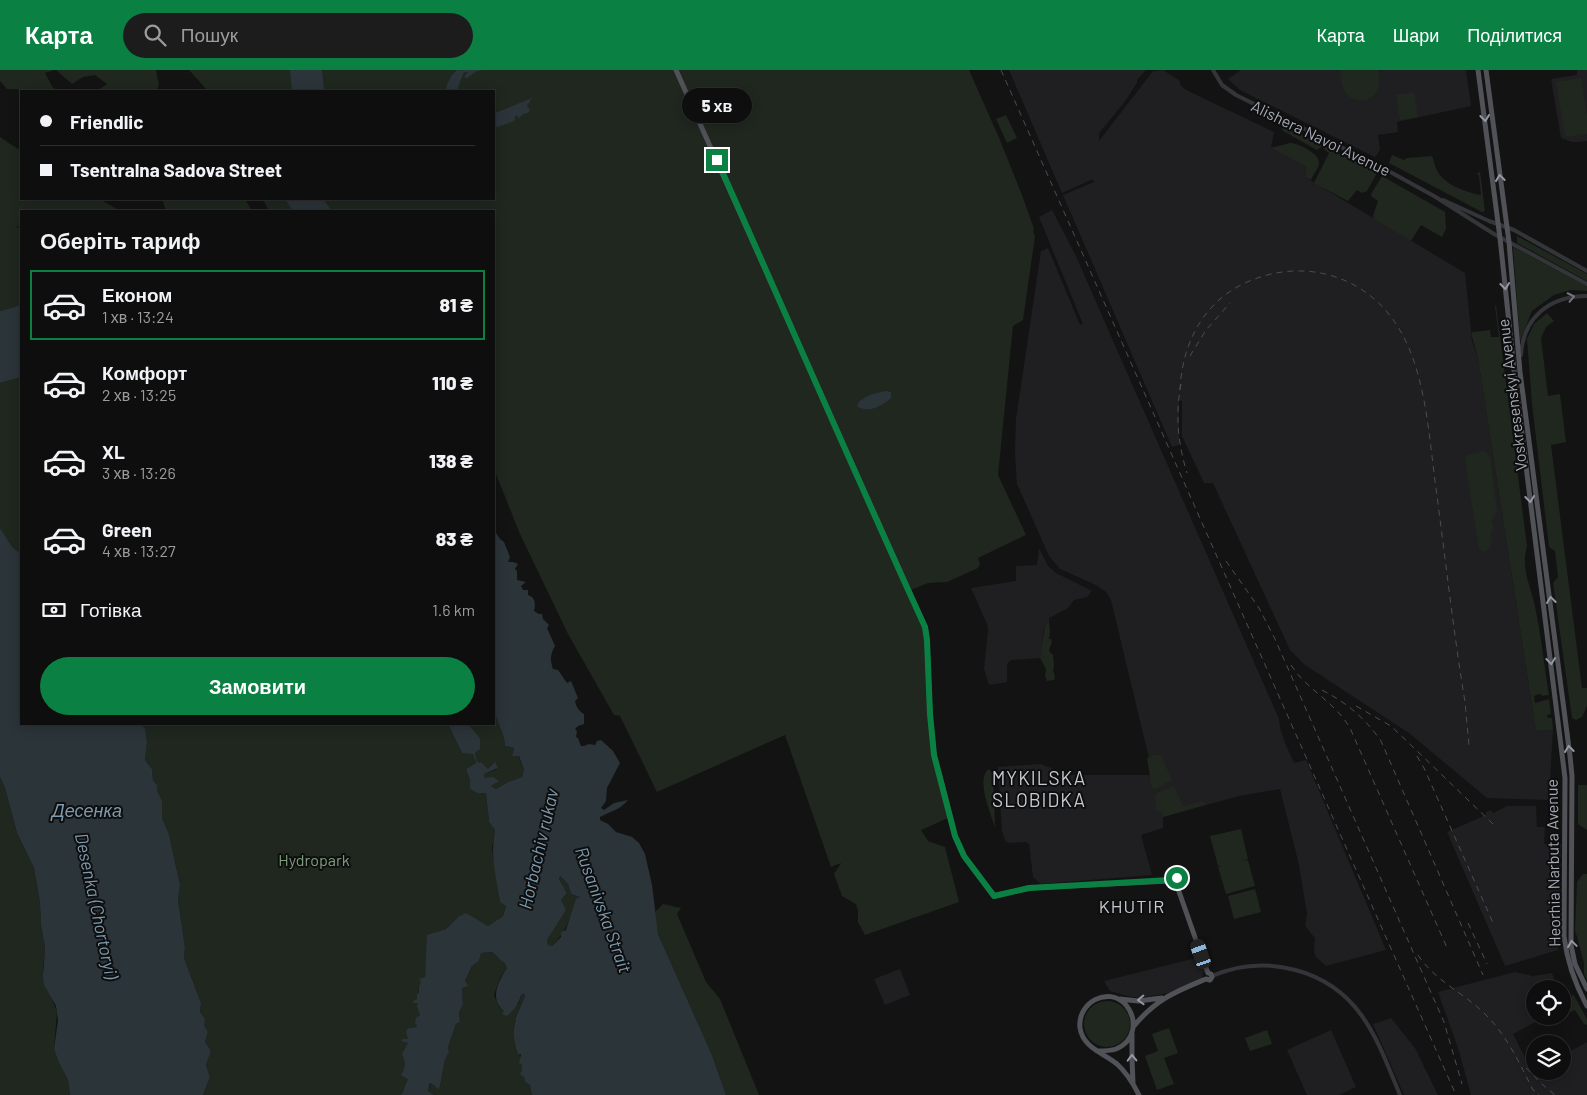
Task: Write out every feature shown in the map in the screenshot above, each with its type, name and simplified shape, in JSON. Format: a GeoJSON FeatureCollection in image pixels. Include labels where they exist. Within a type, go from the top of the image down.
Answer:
{"type":"FeatureCollection","features":[{"type":"Feature","properties":{"kind":"main road"},"geometry":{"type":"LineString","coordinates":[[676,70],[925,627],[934,755],[955,836],[964,856],[994,896],[1029,888],[1170,880],[1172,884],[1176,883],[1209,976],[1165,998],[1149,1009],[1123,1045],[1115,1049],[1097,1051]]}},
{"type":"Feature","properties":{"kind":"main road","name":"Voskresenskyi Avenue"},"geometry":{"type":"LineString","coordinates":[[1478,70],[1558,716]]}},
{"type":"Feature","properties":{"kind":"main road","name":"Voskresenskyi Avenue"},"geometry":{"type":"LineString","coordinates":[[1486,70],[1509,242],[1520,372],[1566,718]]}},
{"type":"Feature","properties":{"kind":"main road","name":"Heorhia Narbuta Avenue"},"geometry":{"type":"LineString","coordinates":[[1558,716],[1565,778],[1564,936],[1569,968],[1587,1006]]}},
{"type":"Feature","properties":{"kind":"main road","name":"Heorhia Narbuta Avenue"},"geometry":{"type":"LineString","coordinates":[[1566,718],[1572,776],[1570,936],[1576,964],[1587,989]]}},
{"type":"Feature","properties":{"kind":"main road"},"geometry":{"type":"LineString","coordinates":[[1139,1095],[1133,1083],[1116,1064],[1092,1048],[1080,1028],[1081,1014],[1085,1007],[1094,1000],[1107,996],[1138,1001],[1165,998]]}},
{"type":"Feature","properties":{"kind":"main road"},"geometry":{"type":"LineString","coordinates":[[1117,998],[1127,1007],[1132,1016],[1133,1083]]}},
{"type":"Feature","properties":{"kind":"street","name":"Alishera Navoi Avenue"},"geometry":{"type":"LineString","coordinates":[[1213,72],[1222,85],[1236,95],[1348,150],[1434,196],[1500,238],[1587,284]]}},
{"type":"Feature","properties":{"kind":"street","name":"Alishera Navoi Avenue"},"geometry":{"type":"LineString","coordinates":[[1434,196],[1506,227],[1587,271]]}},
{"type":"Feature","properties":{"kind":"street"},"geometry":{"type":"LineString","coordinates":[[1520,372],[1521,347],[1536,314],[1552,303],[1572,296],[1587,296]]}},
{"type":"Feature","properties":{"kind":"street"},"geometry":{"type":"LineString","coordinates":[[1209,976],[1244,966],[1273,966],[1300,970],[1330,986],[1348,999],[1374,1035],[1400,1095]]}},
{"type":"Feature","properties":{"kind":"shaded area"},"geometry":{"type":"Polygon","coordinates":[[[1009,70],[1146,70],[1137,80],[1137,83],[1123,104],[1099,133],[1099,141],[1153,71],[1163,70],[1179,80],[1181,86],[1186,90],[1274,132],[1271,148],[1306,167],[1305,177],[1465,273],[1472,341],[1478,358],[1536,731],[1553,730],[1549,797],[1547,800],[1487,798],[1409,733],[1305,665],[1290,650],[1213,483],[1204,483],[1182,436],[1182,401],[1179,400],[1179,445],[1172,447],[1063,195],[1094,182],[1093,179],[1062,193],[1009,70]]]}},
{"type":"Feature","properties":{"kind":"shaded area"},"geometry":{"type":"Polygon","coordinates":[[[1241,70],[1466,70],[1471,106],[1397,122],[1398,132],[1378,135],[1380,150],[1375,157],[1240,90],[1228,79],[1241,70]]]}},
{"type":"Feature","properties":{"kind":"shaded area"},"geometry":{"type":"Polygon","coordinates":[[[1577,70],[1587,70],[1587,141],[1572,142],[1561,138],[1551,79],[1577,75],[1577,70]]]}},
{"type":"Feature","properties":{"kind":"shaded area"},"geometry":{"type":"Polygon","coordinates":[[[1052,210],[1075,254],[1279,719],[1285,743],[1294,763],[1306,760],[1386,950],[1326,966],[1316,957],[1314,952],[1315,938],[1305,926],[1307,914],[1299,865],[1280,789],[1239,796],[1163,817],[1163,828],[1141,835],[1152,875],[1041,884],[1033,877],[1029,844],[1026,842],[1008,843],[1005,840],[1002,831],[998,767],[1040,764],[1070,775],[1153,775],[1111,600],[1106,592],[1096,585],[1060,569],[1049,556],[1017,484],[1015,453],[1016,419],[1041,251],[1048,248],[1080,325],[1083,324],[1039,217],[1052,210]]]}},
{"type":"Feature","properties":{"kind":"shaded area"},"geometry":{"type":"Polygon","coordinates":[[[1039,548],[1048,566],[1056,573],[1092,591],[1087,597],[1074,600],[1068,608],[1049,618],[1049,622],[1046,624],[1043,632],[1040,658],[1011,660],[1007,664],[1007,682],[989,685],[984,669],[987,624],[971,588],[1016,581],[1016,566],[1037,565],[1039,548]]]}},
{"type":"Feature","properties":{"kind":"shaded area"},"geometry":{"type":"Polygon","coordinates":[[[1507,806],[1536,806],[1537,827],[1545,827],[1544,844],[1561,844],[1558,950],[1505,966],[1447,832],[1486,815],[1486,812],[1491,810],[1493,813],[1507,806]]]}},
{"type":"Feature","properties":{"kind":"shaded area"},"geometry":{"type":"Polygon","coordinates":[[[1200,957],[1204,970],[1202,978],[1169,993],[1140,998],[1127,996],[1110,991],[1104,981],[1200,957]]]}},
{"type":"Feature","properties":{"kind":"shaded area"},"geometry":{"type":"Polygon","coordinates":[[[900,969],[910,995],[885,1005],[874,979],[900,969]]]}},
{"type":"Feature","properties":{"kind":"shaded area"},"geometry":{"type":"Polygon","coordinates":[[[1515,972],[1532,976],[1552,973],[1555,980],[1526,980],[1526,1025],[1530,1025],[1513,1034],[1526,1059],[1526,1080],[1571,1080],[1571,1051],[1587,1042],[1587,1095],[1471,1095],[1459,1051],[1438,992],[1515,972]]]}},
{"type":"Feature","properties":{"kind":"shaded area"},"geometry":{"type":"Polygon","coordinates":[[[1391,1018],[1415,1048],[1438,1095],[1404,1095],[1373,1024],[1391,1018]]]}},
{"type":"Feature","properties":{"kind":"shaded area"},"geometry":{"type":"Polygon","coordinates":[[[1331,1030],[1356,1087],[1339,1095],[1307,1095],[1287,1050],[1331,1030]]]}},
{"type":"Feature","properties":{"kind":"green space"},"geometry":{"type":"Polygon","coordinates":[[[0,70],[54,70],[45,73],[53,88],[60,90],[7,89],[0,81],[0,70]]]}},
{"type":"Feature","properties":{"kind":"green space"},"geometry":{"type":"Polygon","coordinates":[[[56,70],[156,70],[159,85],[156,90],[98,90],[107,84],[95,75],[83,77],[72,84],[56,70]]]}},
{"type":"Feature","properties":{"kind":"green space"},"geometry":{"type":"Polygon","coordinates":[[[189,70],[969,70],[1022,195],[1035,236],[1023,320],[1013,326],[998,475],[1026,535],[978,558],[980,564],[978,568],[947,582],[928,583],[906,592],[924,632],[933,755],[948,818],[921,830],[928,841],[945,847],[959,902],[865,935],[858,922],[856,904],[842,896],[834,874],[841,863],[831,867],[785,735],[657,792],[620,716],[614,715],[568,634],[520,534],[495,472],[495,210],[268,210],[264,200],[495,200],[495,90],[207,90],[189,70]]]}},
{"type":"Feature","properties":{"kind":"green space"},"geometry":{"type":"Polygon","coordinates":[[[1340,70],[1378,70],[1380,80],[1376,94],[1363,100],[1349,97],[1341,82],[1340,70]]]}},
{"type":"Feature","properties":{"kind":"green space"},"geometry":{"type":"Polygon","coordinates":[[[1581,78],[1587,114],[1587,134],[1565,137],[1556,82],[1581,78]]]}},
{"type":"Feature","properties":{"kind":"green space"},"geometry":{"type":"Polygon","coordinates":[[[1414,92],[1418,117],[1400,120],[1396,95],[1414,92]]]}},
{"type":"Feature","properties":{"kind":"green space"},"geometry":{"type":"Polygon","coordinates":[[[1006,115],[1017,138],[1007,143],[996,119],[1006,115]]]}},
{"type":"Feature","properties":{"kind":"green space"},"geometry":{"type":"Polygon","coordinates":[[[1285,127],[1375,171],[1377,173],[1367,191],[1362,193],[1357,190],[1348,201],[1314,183],[1329,153],[1321,147],[1317,150],[1283,131],[1282,128],[1285,127]]]}},
{"type":"Feature","properties":{"kind":"green space"},"geometry":{"type":"Polygon","coordinates":[[[0,137],[20,150],[20,200],[102,200],[118,210],[20,210],[20,226],[16,227],[20,229],[20,305],[0,311],[0,137]]]}},
{"type":"Feature","properties":{"kind":"green space"},"geometry":{"type":"Polygon","coordinates":[[[1290,143],[1308,150],[1319,160],[1311,180],[1305,177],[1306,167],[1271,148],[1290,143]]]}},
{"type":"Feature","properties":{"kind":"green space"},"geometry":{"type":"Polygon","coordinates":[[[1392,155],[1404,160],[1407,158],[1432,156],[1436,168],[1443,179],[1468,192],[1481,195],[1477,173],[1480,172],[1485,211],[1482,212],[1389,163],[1392,155]]]}},
{"type":"Feature","properties":{"kind":"green space"},"geometry":{"type":"Polygon","coordinates":[[[1382,176],[1445,212],[1446,229],[1442,237],[1421,225],[1411,241],[1374,219],[1373,216],[1378,201],[1371,194],[1382,176]]]}},
{"type":"Feature","properties":{"kind":"green space"},"geometry":{"type":"Polygon","coordinates":[[[162,200],[246,200],[251,210],[166,210],[162,200]]]}},
{"type":"Feature","properties":{"kind":"green space"},"geometry":{"type":"Polygon","coordinates":[[[1517,236],[1587,274],[1587,281],[1517,243],[1517,236]]]}},
{"type":"Feature","properties":{"kind":"green space"},"geometry":{"type":"Polygon","coordinates":[[[1513,247],[1587,286],[1587,291],[1571,290],[1554,295],[1532,311],[1520,341],[1513,247]]]}},
{"type":"Feature","properties":{"kind":"green space"},"geometry":{"type":"Polygon","coordinates":[[[1496,305],[1527,546],[1525,568],[1541,637],[1549,695],[1542,696],[1540,694],[1534,696],[1535,703],[1549,699],[1551,714],[1547,715],[1548,718],[1552,718],[1553,730],[1536,731],[1478,358],[1471,333],[1490,330],[1491,337],[1499,337],[1496,305]]]}},
{"type":"Feature","properties":{"kind":"green space"},"geometry":{"type":"Polygon","coordinates":[[[1547,313],[1554,321],[1546,327],[1541,338],[1548,396],[1560,394],[1566,442],[1551,445],[1582,688],[1587,688],[1587,706],[1582,717],[1576,720],[1572,718],[1553,583],[1558,577],[1555,551],[1549,547],[1532,404],[1527,339],[1534,324],[1547,313]]]}},
{"type":"Feature","properties":{"kind":"green space"},"geometry":{"type":"Polygon","coordinates":[[[20,377],[20,552],[13,548],[0,528],[0,383],[20,377]]]}},
{"type":"Feature","properties":{"kind":"green space"},"geometry":{"type":"Polygon","coordinates":[[[1484,451],[1490,456],[1497,510],[1492,521],[1494,529],[1490,534],[1492,544],[1485,553],[1479,549],[1465,461],[1466,455],[1484,451]]]}},
{"type":"Feature","properties":{"kind":"green space"},"geometry":{"type":"Polygon","coordinates":[[[1049,622],[1049,639],[1052,642],[1049,650],[1053,654],[1055,677],[1054,680],[1047,681],[1045,676],[1046,669],[1040,658],[1046,624],[1049,622]]]}},
{"type":"Feature","properties":{"kind":"green space"},"geometry":{"type":"Polygon","coordinates":[[[495,714],[505,746],[514,748],[512,756],[518,755],[524,770],[522,777],[496,789],[490,786],[498,780],[484,778],[484,774],[498,769],[488,769],[477,763],[475,753],[480,738],[469,725],[495,725],[495,714]]]}},
{"type":"Feature","properties":{"kind":"green space","name":"Hydropark"},"geometry":{"type":"Polygon","coordinates":[[[140,725],[447,725],[462,753],[473,753],[476,763],[466,769],[470,780],[470,789],[477,793],[486,793],[489,822],[495,830],[492,848],[500,901],[506,905],[503,916],[488,926],[458,917],[446,929],[428,935],[425,977],[419,986],[418,1003],[420,1015],[417,1026],[408,1039],[402,1041],[408,1043],[405,1069],[410,1080],[407,1082],[402,1094],[203,1095],[210,1077],[206,1065],[211,1051],[205,1042],[208,1032],[200,1012],[201,1003],[184,958],[185,947],[178,900],[180,885],[169,834],[162,818],[162,801],[157,785],[153,780],[152,769],[145,760],[147,742],[145,729],[140,725]]]}},
{"type":"Feature","properties":{"kind":"green space"},"geometry":{"type":"Polygon","coordinates":[[[1161,755],[1172,780],[1156,789],[1152,788],[1147,758],[1161,755]]]}},
{"type":"Feature","properties":{"kind":"green space"},"geometry":{"type":"Polygon","coordinates":[[[989,769],[993,774],[995,828],[985,797],[983,780],[989,769]]]}},
{"type":"Feature","properties":{"kind":"green space"},"geometry":{"type":"Polygon","coordinates":[[[0,777],[5,788],[17,833],[34,868],[45,948],[43,969],[57,1012],[54,1049],[68,1080],[70,1095],[0,1095],[0,777]]]}},
{"type":"Feature","properties":{"kind":"green space"},"geometry":{"type":"Polygon","coordinates":[[[1578,785],[1587,785],[1587,830],[1578,824],[1578,785]]]}},
{"type":"Feature","properties":{"kind":"green space"},"geometry":{"type":"Polygon","coordinates":[[[1174,786],[1183,806],[1204,801],[1205,805],[1163,817],[1162,813],[1156,810],[1155,794],[1174,786]]]}},
{"type":"Feature","properties":{"kind":"green space"},"geometry":{"type":"Polygon","coordinates":[[[1241,829],[1248,859],[1241,861],[1248,860],[1255,886],[1226,894],[1218,867],[1222,866],[1218,866],[1210,836],[1241,829]]]}},
{"type":"Feature","properties":{"kind":"green space"},"geometry":{"type":"Polygon","coordinates":[[[1583,874],[1587,874],[1587,980],[1584,974],[1584,963],[1575,930],[1577,882],[1583,874]]]}},
{"type":"Feature","properties":{"kind":"green space"},"geometry":{"type":"Polygon","coordinates":[[[559,875],[568,884],[571,894],[581,897],[565,929],[552,946],[548,945],[547,940],[565,910],[561,900],[567,893],[559,879],[559,875]]]}},
{"type":"Feature","properties":{"kind":"green space"},"geometry":{"type":"Polygon","coordinates":[[[1255,889],[1261,912],[1234,919],[1228,896],[1255,889]]]}},
{"type":"Feature","properties":{"kind":"green space"},"geometry":{"type":"Polygon","coordinates":[[[663,904],[681,908],[677,914],[706,982],[720,999],[759,1095],[726,1095],[712,1055],[658,934],[655,912],[663,904]]]}},
{"type":"Feature","properties":{"kind":"green space"},"geometry":{"type":"Polygon","coordinates":[[[492,952],[506,963],[507,968],[500,978],[494,995],[499,1007],[509,1014],[519,1003],[521,995],[524,994],[525,996],[515,1018],[514,1032],[525,1082],[530,1085],[532,1095],[434,1095],[428,1091],[431,1083],[440,1086],[445,1060],[449,1052],[448,1047],[456,1024],[460,1022],[459,1012],[463,1005],[462,988],[472,966],[479,961],[481,953],[492,952]]]}},
{"type":"Feature","properties":{"kind":"green space"},"geometry":{"type":"Polygon","coordinates":[[[1573,994],[1587,1019],[1587,1025],[1584,1024],[1575,1010],[1571,1012],[1571,998],[1573,994]]]}},
{"type":"Feature","properties":{"kind":"green space"},"geometry":{"type":"Polygon","coordinates":[[[1112,1001],[1116,1002],[1126,1011],[1129,1015],[1129,1033],[1120,1043],[1112,1047],[1102,1047],[1094,1043],[1085,1033],[1084,1019],[1088,1011],[1098,1002],[1112,1001]]]}},
{"type":"Feature","properties":{"kind":"green space"},"geometry":{"type":"Polygon","coordinates":[[[1169,1028],[1178,1053],[1164,1058],[1174,1084],[1157,1090],[1145,1056],[1158,1051],[1152,1034],[1169,1028]]]}},
{"type":"Feature","properties":{"kind":"green space"},"geometry":{"type":"Polygon","coordinates":[[[1267,1030],[1272,1044],[1250,1051],[1245,1038],[1267,1030]]]}},
{"type":"Feature","properties":{"kind":"water"},"geometry":{"type":"Polygon","coordinates":[[[290,70],[322,70],[324,90],[292,90],[290,70]]]}},
{"type":"Feature","properties":{"kind":"water"},"geometry":{"type":"Polygon","coordinates":[[[457,70],[483,70],[477,71],[467,78],[464,77],[468,72],[464,72],[457,90],[447,90],[446,88],[451,76],[457,70]]]}},
{"type":"Feature","properties":{"kind":"water"},"geometry":{"type":"Polygon","coordinates":[[[532,98],[527,106],[530,110],[528,113],[523,114],[519,118],[516,115],[514,121],[498,127],[495,126],[495,113],[532,98]]]}},
{"type":"Feature","properties":{"kind":"water"},"geometry":{"type":"Polygon","coordinates":[[[286,200],[324,200],[331,210],[292,210],[286,200]]]}},
{"type":"Feature","properties":{"kind":"water"},"geometry":{"type":"Polygon","coordinates":[[[20,305],[20,377],[0,383],[0,311],[20,305]]]}},
{"type":"Feature","properties":{"kind":"water"},"geometry":{"type":"Polygon","coordinates":[[[886,391],[891,392],[891,398],[884,404],[871,409],[858,407],[857,405],[866,397],[886,391]]]}},
{"type":"Feature","properties":{"kind":"water","name":"Десенка"},"geometry":{"type":"Polygon","coordinates":[[[0,528],[13,548],[20,552],[20,725],[140,725],[145,728],[147,742],[145,760],[152,769],[153,780],[157,785],[162,801],[162,818],[169,834],[180,885],[178,900],[185,947],[184,958],[201,1003],[200,1012],[205,1019],[204,1025],[208,1032],[205,1042],[211,1051],[206,1065],[210,1077],[203,1095],[70,1095],[68,1080],[54,1049],[58,1020],[56,1006],[44,985],[45,948],[34,868],[17,833],[5,788],[0,777],[0,528]]]}},
{"type":"Feature","properties":{"kind":"water"},"geometry":{"type":"Polygon","coordinates":[[[495,532],[504,542],[510,557],[508,562],[518,564],[515,569],[517,571],[517,580],[526,582],[521,586],[523,590],[528,590],[528,595],[534,599],[534,611],[542,614],[543,619],[549,625],[547,628],[555,646],[551,657],[553,669],[558,670],[567,683],[571,681],[578,698],[575,701],[578,709],[584,714],[584,724],[575,729],[577,731],[576,737],[581,746],[595,745],[597,741],[601,740],[613,751],[620,763],[607,788],[606,801],[601,808],[604,810],[614,803],[628,800],[619,808],[600,817],[600,820],[608,824],[616,832],[632,837],[639,843],[645,854],[652,885],[658,934],[712,1055],[726,1095],[532,1095],[530,1085],[525,1082],[524,1077],[520,1074],[522,1070],[522,1064],[519,1064],[521,1054],[518,1054],[514,1036],[515,1019],[525,996],[524,994],[521,995],[516,1007],[507,1016],[502,1014],[504,1011],[497,1001],[496,990],[507,968],[505,963],[492,952],[481,953],[479,961],[472,966],[465,981],[468,986],[462,988],[463,1005],[459,1012],[460,1022],[456,1024],[448,1047],[449,1052],[445,1060],[440,1086],[438,1089],[430,1083],[428,1091],[434,1095],[398,1095],[402,1094],[409,1080],[401,1075],[405,1065],[402,1054],[408,1043],[401,1041],[408,1039],[406,1031],[417,1026],[416,1018],[420,1015],[417,1007],[418,1003],[413,1001],[417,999],[417,994],[419,993],[421,982],[419,979],[425,977],[427,935],[446,929],[458,917],[466,913],[488,926],[503,916],[506,906],[500,902],[495,875],[493,857],[495,830],[489,822],[486,793],[477,793],[470,789],[470,780],[466,769],[476,763],[473,754],[462,753],[447,725],[469,725],[480,738],[480,749],[475,753],[477,762],[482,763],[488,769],[495,762],[498,768],[484,774],[484,778],[493,777],[499,781],[491,786],[496,789],[522,777],[524,770],[519,756],[512,756],[514,748],[505,746],[495,714],[495,532]],[[560,876],[559,879],[567,893],[561,900],[566,910],[547,940],[548,945],[552,946],[561,937],[561,932],[566,930],[576,899],[580,897],[571,894],[568,884],[560,876]]]}},
{"type":"Feature","properties":{"kind":"railway"},"geometry":{"type":"LineString","coordinates":[[1001,70],[1456,1095]]}},
{"type":"Feature","properties":{"kind":"railway"},"geometry":{"type":"LineString","coordinates":[[1180,390],[1185,357],[1197,327],[1217,302],[1230,291],[1245,283],[1267,275],[1289,271],[1333,276],[1353,284],[1371,296],[1387,312],[1401,332],[1416,366],[1425,405],[1465,702],[1469,745]]}},
{"type":"Feature","properties":{"kind":"railway"},"geometry":{"type":"LineString","coordinates":[[1190,356],[1206,330],[1230,303]]}},
{"type":"Feature","properties":{"kind":"railway"},"geometry":{"type":"LineString","coordinates":[[1181,384],[1178,429],[1187,473]]}},
{"type":"Feature","properties":{"kind":"railway"},"geometry":{"type":"LineString","coordinates":[[1226,561],[1259,608],[1275,639],[1444,1022],[1462,1084]]}},
{"type":"Feature","properties":{"kind":"railway"},"geometry":{"type":"LineString","coordinates":[[1291,665],[1297,674],[1337,711],[1350,728],[1448,950]]}},
{"type":"Feature","properties":{"kind":"railway"},"geometry":{"type":"LineString","coordinates":[[1322,690],[1340,700],[1355,712],[1369,725],[1381,741],[1483,975]]}},
{"type":"Feature","properties":{"kind":"railway"},"geometry":{"type":"LineString","coordinates":[[1356,706],[1391,726],[1493,824]]}},
{"type":"Feature","properties":{"kind":"railway"},"geometry":{"type":"LineString","coordinates":[[1417,756],[1494,925]]}},
{"type":"Feature","properties":{"kind":"railway"},"geometry":{"type":"LineString","coordinates":[[1468,923],[1487,964]]}},
{"type":"Feature","properties":{"kind":"railway"},"geometry":{"type":"LineString","coordinates":[[1418,955],[1441,980],[1477,1007],[1493,1022],[1512,1050],[1533,1090],[1539,1095]]}},
{"type":"Feature","properties":{"kind":"railway"},"geometry":{"type":"LineString","coordinates":[[1538,1080],[1555,1095]]}},
{"type":"Feature","properties":{"kind":"district","name":"MYKILSKA SLOBIDKA"},"geometry":{"type":"Point","coordinates":[1039,789]}},
{"type":"Feature","properties":{"kind":"district","name":"KHUTIR"},"geometry":{"type":"Point","coordinates":[1132,907]}},
{"type":"Feature","properties":{"kind":"route"},"geometry":{"type":"LineString","coordinates":[[717,160],[925,627],[934,755],[955,836],[964,856],[994,896],[1029,888],[1170,880],[1173,876],[1177,878]]}},
{"type":"Feature","properties":{"kind":"water label","name":"Horbachiv rukav"},"geometry":{"type":"Point","coordinates":[539,849]}},
{"type":"Feature","properties":{"kind":"water label","name":"Desenka (Chortoryi)"},"geometry":{"type":"Point","coordinates":[96,906]}},
{"type":"Feature","properties":{"kind":"water label","name":"Rusanivska Strait"},"geometry":{"type":"Point","coordinates":[603,910]}}]}
